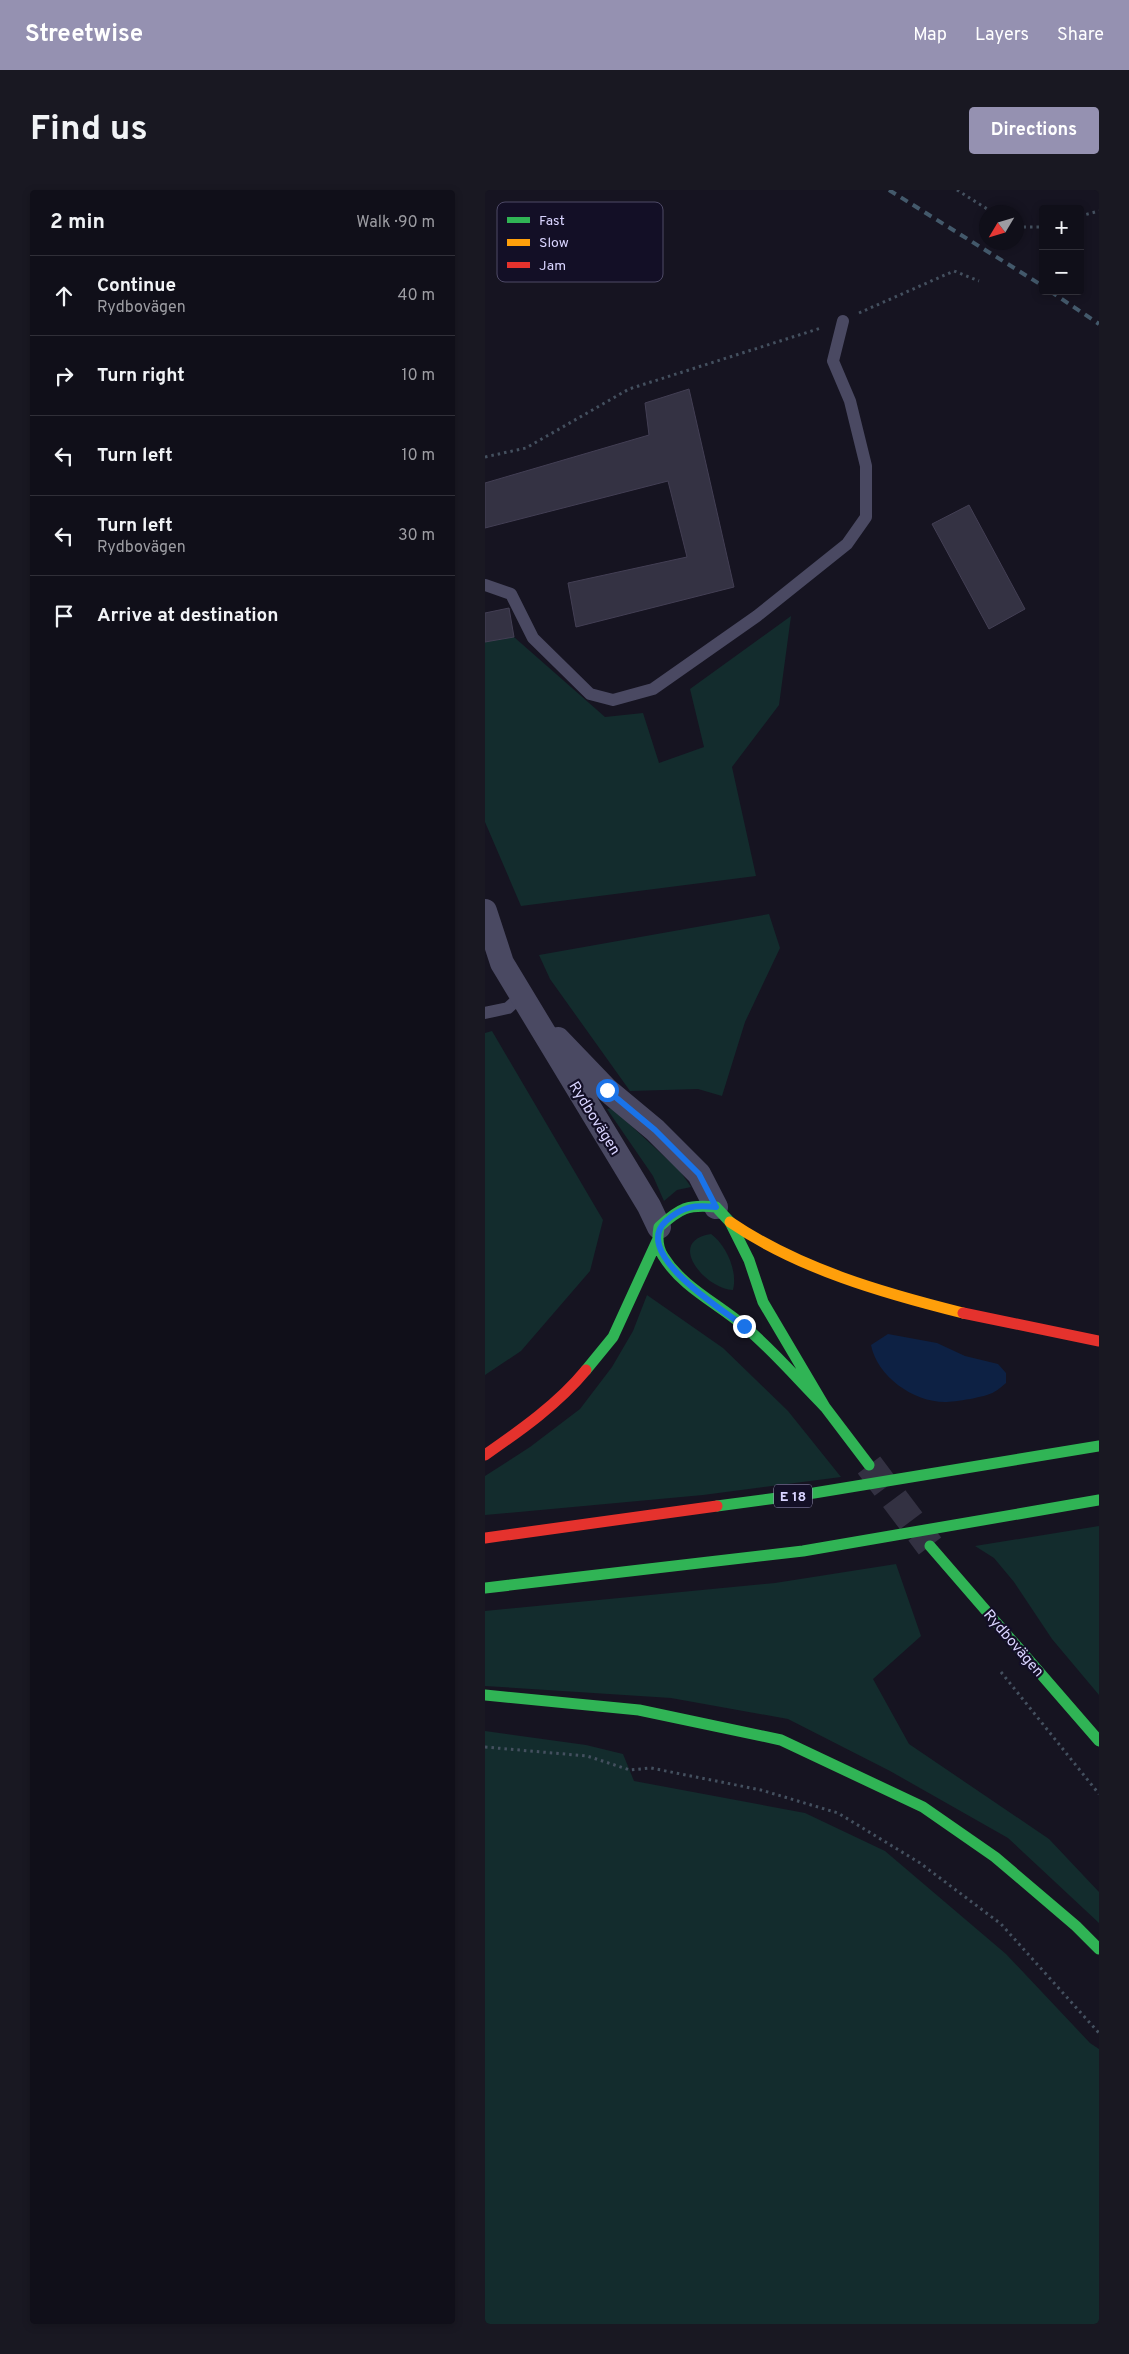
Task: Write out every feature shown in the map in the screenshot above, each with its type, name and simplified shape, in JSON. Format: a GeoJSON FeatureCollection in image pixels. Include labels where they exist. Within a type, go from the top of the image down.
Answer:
{"type":"FeatureCollection","features":[{"type":"Feature","properties":{"kind":"main road"},"geometry":{"type":"LineString","coordinates":[[485,1454],[514,1435],[569,1391],[613,1337],[658,1234],[675,1213],[695,1205],[723,1214],[759,1242],[824,1270],[898,1297],[993,1321],[1099,1341]]}},
{"type":"Feature","properties":{"kind":"main road","name":"Rydbovägen"},"geometry":{"type":"LineString","coordinates":[[723,1214],[749,1260],[763,1302],[825,1407],[869,1465]]}},
{"type":"Feature","properties":{"kind":"main road","name":"Rydbovägen"},"geometry":{"type":"LineString","coordinates":[[658,1234],[662,1255],[672,1268],[694,1288],[744,1326],[825,1407]]}},
{"type":"Feature","properties":{"kind":"main road","name":"E 18"},"geometry":{"type":"LineString","coordinates":[[485,1538],[814,1493],[1099,1446]]}},
{"type":"Feature","properties":{"kind":"main road"},"geometry":{"type":"LineString","coordinates":[[485,1588],[803,1551],[1099,1500]]}},
{"type":"Feature","properties":{"kind":"main road","name":"Rydbovägen"},"geometry":{"type":"LineString","coordinates":[[930,1546],[1099,1741]]}},
{"type":"Feature","properties":{"kind":"main road"},"geometry":{"type":"LineString","coordinates":[[485,1695],[639,1710],[781,1740],[923,1808],[995,1857],[1076,1926],[1099,1949]]}},
{"type":"Feature","properties":{"kind":"street","name":"Rydbovägen"},"geometry":{"type":"LineString","coordinates":[[485,911],[502,963],[649,1206],[658,1234]]}},
{"type":"Feature","properties":{"kind":"street","name":"Rydbovägen"},"geometry":{"type":"LineString","coordinates":[[525,1003],[607,1090],[655,1130],[699,1174],[723,1214]]}},
{"type":"Feature","properties":{"kind":"lane"},"geometry":{"type":"LineString","coordinates":[[485,585],[511,594],[533,638],[590,694],[613,700],[653,689],[757,616],[847,544],[866,517],[866,466],[849,401],[833,360],[843,321]]}},
{"type":"Feature","properties":{"kind":"lane"},"geometry":{"type":"LineString","coordinates":[[485,1013],[525,1003]]}},
{"type":"Feature","properties":{"kind":"path"},"geometry":{"type":"LineString","coordinates":[[957,190],[981,205]]}},
{"type":"Feature","properties":{"kind":"path"},"geometry":{"type":"LineString","coordinates":[[1084,215],[1099,211]]}},
{"type":"Feature","properties":{"kind":"path"},"geometry":{"type":"LineString","coordinates":[[1024,227],[1039,227]]}},
{"type":"Feature","properties":{"kind":"path"},"geometry":{"type":"LineString","coordinates":[[485,457],[526,448],[629,389],[843,321],[954,271],[979,281]]}},
{"type":"Feature","properties":{"kind":"path"},"geometry":{"type":"LineString","coordinates":[[996,1666],[1099,1794]]}},
{"type":"Feature","properties":{"kind":"path"},"geometry":{"type":"LineString","coordinates":[[485,1746],[587,1756],[630,1770],[651,1768],[761,1790],[838,1813],[920,1863],[1001,1924],[1099,2033]]}},
{"type":"Feature","properties":{"kind":"green space"},"geometry":{"type":"Polygon","coordinates":[[[791,616],[779,705],[732,767],[756,876],[521,906],[485,822],[485,642],[514,637],[605,717],[643,713],[659,763],[704,747],[690,689],[791,616]]]}},
{"type":"Feature","properties":{"kind":"green space"},"geometry":{"type":"Polygon","coordinates":[[[769,914],[780,948],[745,1022],[722,1096],[698,1089],[630,1091],[550,979],[539,955],[769,914]]]}},
{"type":"Feature","properties":{"kind":"green space"},"geometry":{"type":"Polygon","coordinates":[[[492,1031],[603,1220],[590,1271],[521,1351],[485,1375],[485,1033],[492,1031]]]}},
{"type":"Feature","properties":{"kind":"green space"},"geometry":{"type":"Polygon","coordinates":[[[612,1108],[680,1171],[691,1187],[677,1190],[664,1201],[653,1176],[607,1109],[612,1108]]]}},
{"type":"Feature","properties":{"kind":"green space"},"geometry":{"type":"Polygon","coordinates":[[[711,1234],[730,1259],[734,1275],[733,1290],[722,1288],[711,1282],[694,1264],[690,1255],[691,1246],[698,1238],[711,1234]]]}},
{"type":"Feature","properties":{"kind":"green space"},"geometry":{"type":"Polygon","coordinates":[[[647,1295],[723,1348],[788,1411],[841,1477],[703,1495],[485,1515],[485,1476],[530,1447],[580,1409],[612,1367],[633,1331],[647,1295]]]}},
{"type":"Feature","properties":{"kind":"green space"},"geometry":{"type":"Polygon","coordinates":[[[1099,1526],[1099,1695],[1052,1639],[1014,1582],[994,1558],[975,1546],[1099,1526]]]}},
{"type":"Feature","properties":{"kind":"green space"},"geometry":{"type":"Polygon","coordinates":[[[896,1564],[921,1636],[873,1679],[909,1744],[1049,1839],[1099,1892],[1099,1923],[1008,1838],[890,1771],[788,1719],[671,1698],[485,1686],[485,1611],[775,1583],[896,1564]]]}},
{"type":"Feature","properties":{"kind":"green space"},"geometry":{"type":"Polygon","coordinates":[[[485,1731],[586,1745],[623,1754],[634,1781],[805,1813],[885,1851],[1006,1954],[1090,2043],[1099,2049],[1099,2324],[485,2324],[485,1731]]]}},
{"type":"Feature","properties":{"kind":"water"},"geometry":{"type":"Polygon","coordinates":[[[888,1334],[937,1343],[965,1356],[998,1364],[1006,1373],[1006,1383],[990,1394],[970,1399],[945,1402],[921,1397],[909,1392],[889,1377],[875,1356],[871,1345],[888,1334]]]}},
{"type":"Feature","properties":{"kind":"building"},"geometry":{"type":"Polygon","coordinates":[[[689,389],[734,587],[576,627],[568,583],[687,557],[668,481],[485,528],[485,483],[649,435],[645,403],[689,389]]]}},
{"type":"Feature","properties":{"kind":"building"},"geometry":{"type":"Polygon","coordinates":[[[969,505],[1025,609],[989,629],[932,524],[969,505]]]}},
{"type":"Feature","properties":{"kind":"building"},"geometry":{"type":"Polygon","coordinates":[[[509,608],[514,637],[485,642],[485,613],[509,608]]]}},
{"type":"Feature","properties":{"kind":"tunnel"},"geometry":{"type":"LineString","coordinates":[[869,1465],[930,1546]]}},
{"type":"Feature","properties":{"kind":"railway"},"geometry":{"type":"LineString","coordinates":[[889,190],[1039,284]]}},
{"type":"Feature","properties":{"kind":"railway"},"geometry":{"type":"LineString","coordinates":[[1056,295],[1099,324]]}},
{"type":"Feature","properties":{"kind":"traffic: fast"},"geometry":{"type":"LineString","coordinates":[[825,1407],[755,1335],[690,1286],[671,1267],[663,1256],[658,1239],[659,1227],[673,1215],[691,1207],[716,1207],[730,1222],[749,1260],[763,1302],[825,1407],[869,1465]]}},
{"type":"Feature","properties":{"kind":"traffic: fast"},"geometry":{"type":"LineString","coordinates":[[586,1370],[613,1337],[657,1241]]}},
{"type":"Feature","properties":{"kind":"traffic: fast"},"geometry":{"type":"LineString","coordinates":[[717,1506],[814,1493],[1099,1446]]}},
{"type":"Feature","properties":{"kind":"traffic: fast"},"geometry":{"type":"LineString","coordinates":[[485,1588],[803,1551],[1099,1500]]}},
{"type":"Feature","properties":{"kind":"traffic: fast"},"geometry":{"type":"LineString","coordinates":[[930,1546],[1099,1741]]}},
{"type":"Feature","properties":{"kind":"traffic: fast"},"geometry":{"type":"LineString","coordinates":[[485,1695],[639,1710],[781,1740],[923,1807],[995,1857],[1076,1926],[1099,1949]]}},
{"type":"Feature","properties":{"kind":"traffic: slow"},"geometry":{"type":"LineString","coordinates":[[730,1222],[784,1253],[842,1278],[963,1313]]}},
{"type":"Feature","properties":{"kind":"traffic: jam"},"geometry":{"type":"LineString","coordinates":[[963,1313],[1099,1341]]}},
{"type":"Feature","properties":{"kind":"traffic: jam"},"geometry":{"type":"LineString","coordinates":[[485,1455],[551,1405],[586,1370]]}},
{"type":"Feature","properties":{"kind":"traffic: jam"},"geometry":{"type":"LineString","coordinates":[[485,1538],[717,1506]]}},
{"type":"Feature","properties":{"kind":"route"},"geometry":{"type":"LineString","coordinates":[[607,1090],[655,1130],[699,1174],[716,1207],[695,1205],[675,1213],[659,1227],[657,1241],[662,1255],[672,1268],[694,1288],[744,1326]]}}]}
